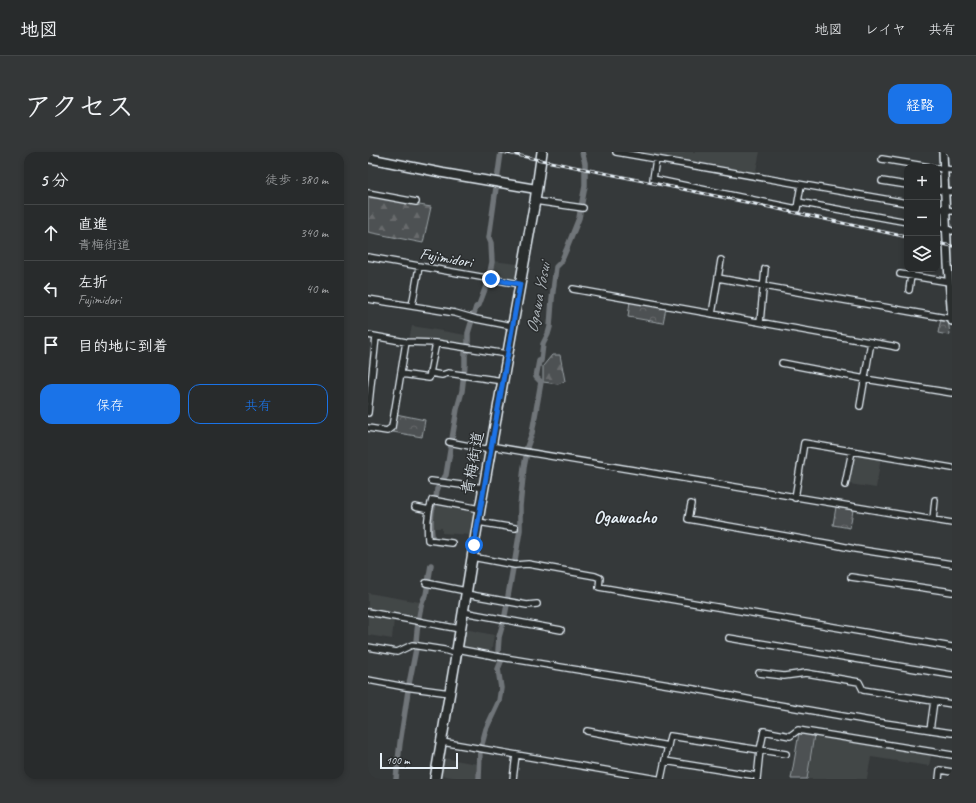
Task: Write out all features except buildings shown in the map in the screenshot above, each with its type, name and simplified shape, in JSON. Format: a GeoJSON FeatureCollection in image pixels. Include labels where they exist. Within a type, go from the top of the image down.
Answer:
{"type":"FeatureCollection","features":[{"type":"Feature","properties":{"kind":"main road","name":"青梅街道"},"geometry":{"type":"LineString","coordinates":[[435,779],[542,152]]}},
{"type":"Feature","properties":{"kind":"main road"},"geometry":{"type":"LineString","coordinates":[[368,158],[536,189]]}},
{"type":"Feature","properties":{"kind":"street"},"geometry":{"type":"LineString","coordinates":[[616,152],[904,202]]}},
{"type":"Feature","properties":{"kind":"street"},"geometry":{"type":"LineString","coordinates":[[718,278],[952,320],[949,282],[949,192],[940,169],[943,152]]}},
{"type":"Feature","properties":{"kind":"street"},"geometry":{"type":"LineString","coordinates":[[656,159],[653,179],[797,209],[801,184]]}},
{"type":"Feature","properties":{"kind":"street"},"geometry":{"type":"LineString","coordinates":[[882,159],[912,164]]}},
{"type":"Feature","properties":{"kind":"street"},"geometry":{"type":"LineString","coordinates":[[940,169],[952,170]]}},
{"type":"Feature","properties":{"kind":"street"},"geometry":{"type":"LineString","coordinates":[[882,181],[904,185]]}},
{"type":"Feature","properties":{"kind":"street"},"geometry":{"type":"LineString","coordinates":[[368,193],[416,202]]}},
{"type":"Feature","properties":{"kind":"street"},"geometry":{"type":"LineString","coordinates":[[534,201],[581,208]]}},
{"type":"Feature","properties":{"kind":"street"},"geometry":{"type":"LineString","coordinates":[[798,202],[904,221]]}},
{"type":"Feature","properties":{"kind":"street"},"geometry":{"type":"LineString","coordinates":[[940,228],[950,230]]}},
{"type":"Feature","properties":{"kind":"street","name":"Fujimidori"},"geometry":{"type":"LineString","coordinates":[[368,257],[520,284]]}},
{"type":"Feature","properties":{"kind":"street"},"geometry":{"type":"LineString","coordinates":[[712,314],[721,260]]}},
{"type":"Feature","properties":{"kind":"street"},"geometry":{"type":"LineString","coordinates":[[412,306],[420,267]]}},
{"type":"Feature","properties":{"kind":"street"},"geometry":{"type":"LineString","coordinates":[[760,322],[765,268]]}},
{"type":"Feature","properties":{"kind":"street"},"geometry":{"type":"LineString","coordinates":[[909,290],[912,272]]}},
{"type":"Feature","properties":{"kind":"street"},"geometry":{"type":"LineString","coordinates":[[900,274],[949,282]]}},
{"type":"Feature","properties":{"kind":"street"},"geometry":{"type":"LineString","coordinates":[[573,288],[896,347]]}},
{"type":"Feature","properties":{"kind":"street"},"geometry":{"type":"LineString","coordinates":[[368,299],[455,313],[512,326]]}},
{"type":"Feature","properties":{"kind":"street"},"geometry":{"type":"LineString","coordinates":[[368,335],[406,342],[436,343],[507,354]]}},
{"type":"Feature","properties":{"kind":"street"},"geometry":{"type":"LineString","coordinates":[[368,413],[376,336]]}},
{"type":"Feature","properties":{"kind":"street"},"geometry":{"type":"LineString","coordinates":[[368,428],[387,431],[392,427],[406,342]]}},
{"type":"Feature","properties":{"kind":"street"},"geometry":{"type":"LineString","coordinates":[[860,406],[871,342]]}},
{"type":"Feature","properties":{"kind":"street"},"geometry":{"type":"LineString","coordinates":[[401,374],[429,378],[436,343]]}},
{"type":"Feature","properties":{"kind":"street"},"geometry":{"type":"LineString","coordinates":[[782,363],[865,379],[952,393]]}},
{"type":"Feature","properties":{"kind":"street"},"geometry":{"type":"LineString","coordinates":[[430,373],[442,375],[448,373],[503,381]]}},
{"type":"Feature","properties":{"kind":"street"},"geometry":{"type":"LineString","coordinates":[[451,443],[485,448],[491,447],[952,523]]}},
{"type":"Feature","properties":{"kind":"street"},"geometry":{"type":"LineString","coordinates":[[795,498],[804,443],[952,468]]}},
{"type":"Feature","properties":{"kind":"street"},"geometry":{"type":"LineString","coordinates":[[845,485],[852,451]]}},
{"type":"Feature","properties":{"kind":"street"},"geometry":{"type":"LineString","coordinates":[[431,481],[484,488]]}},
{"type":"Feature","properties":{"kind":"street"},"geometry":{"type":"LineString","coordinates":[[452,543],[428,540],[427,522],[432,500],[480,510]]}},
{"type":"Feature","properties":{"kind":"street"},"geometry":{"type":"LineString","coordinates":[[933,520],[935,500]]}},
{"type":"Feature","properties":{"kind":"street"},"geometry":{"type":"LineString","coordinates":[[691,504],[688,519],[855,549],[952,564]]}},
{"type":"Feature","properties":{"kind":"street"},"geometry":{"type":"LineString","coordinates":[[415,507],[429,510]]}},
{"type":"Feature","properties":{"kind":"street"},"geometry":{"type":"LineString","coordinates":[[478,522],[516,528]]}},
{"type":"Feature","properties":{"kind":"street"},"geometry":{"type":"LineString","coordinates":[[472,557],[515,565],[528,564],[595,576],[600,578],[599,587],[952,647]]}},
{"type":"Feature","properties":{"kind":"street"},"geometry":{"type":"LineString","coordinates":[[851,577],[869,581],[952,592]]}},
{"type":"Feature","properties":{"kind":"street"},"geometry":{"type":"LineString","coordinates":[[428,584],[527,605],[537,604]]}},
{"type":"Feature","properties":{"kind":"street"},"geometry":{"type":"LineString","coordinates":[[368,612],[460,629]]}},
{"type":"Feature","properties":{"kind":"street"},"geometry":{"type":"LineString","coordinates":[[463,612],[561,630]]}},
{"type":"Feature","properties":{"kind":"street"},"geometry":{"type":"LineString","coordinates":[[729,638],[952,675]]}},
{"type":"Feature","properties":{"kind":"street"},"geometry":{"type":"LineString","coordinates":[[368,647],[397,652],[412,645],[494,656],[952,733]]}},
{"type":"Feature","properties":{"kind":"street"},"geometry":{"type":"LineString","coordinates":[[759,673],[784,676],[806,673],[859,682],[863,690],[952,704]]}},
{"type":"Feature","properties":{"kind":"street"},"geometry":{"type":"LineString","coordinates":[[368,680],[450,694]]}},
{"type":"Feature","properties":{"kind":"street"},"geometry":{"type":"LineString","coordinates":[[930,730],[934,701]]}},
{"type":"Feature","properties":{"kind":"street"},"geometry":{"type":"LineString","coordinates":[[664,761],[757,777],[764,731],[790,736],[798,730],[952,755]]}},
{"type":"Feature","properties":{"kind":"street"},"geometry":{"type":"LineString","coordinates":[[587,732],[668,746]]}},
{"type":"Feature","properties":{"kind":"street"},"geometry":{"type":"LineString","coordinates":[[661,779],[670,736],[786,754]]}},
{"type":"Feature","properties":{"kind":"street"},"geometry":{"type":"LineString","coordinates":[[442,742],[657,779]]}},
{"type":"Feature","properties":{"kind":"street"},"geometry":{"type":"LineString","coordinates":[[513,779],[516,755]]}},
{"type":"Feature","properties":{"kind":"street"},"geometry":{"type":"LineString","coordinates":[[939,779],[940,770],[952,772]]}},
{"type":"Feature","properties":{"kind":"shaded area"},"geometry":{"type":"Polygon","coordinates":[[[625,152],[760,152],[755,175],[625,152]]]}},
{"type":"Feature","properties":{"kind":"shaded area"},"geometry":{"type":"Polygon","coordinates":[[[493,261],[518,264],[516,279],[513,280],[490,276],[493,261]]]}},
{"type":"Feature","properties":{"kind":"shaded area"},"geometry":{"type":"Polygon","coordinates":[[[412,326],[466,335],[466,344],[409,339],[412,326]]]}},
{"type":"Feature","properties":{"kind":"shaded area"},"geometry":{"type":"Polygon","coordinates":[[[853,453],[881,458],[876,488],[849,484],[847,481],[853,453]]]}},
{"type":"Feature","properties":{"kind":"shaded area"},"geometry":{"type":"Polygon","coordinates":[[[436,503],[473,509],[475,511],[471,535],[442,533],[442,528],[432,528],[433,512],[436,503]]]}},
{"type":"Feature","properties":{"kind":"shaded area"},"geometry":{"type":"Polygon","coordinates":[[[368,593],[420,602],[417,618],[368,610],[368,593]]]}},
{"type":"Feature","properties":{"kind":"shaded area"},"geometry":{"type":"Polygon","coordinates":[[[368,616],[394,620],[392,639],[368,635],[368,616]]]}},
{"type":"Feature","properties":{"kind":"shaded area"},"geometry":{"type":"Polygon","coordinates":[[[465,629],[494,635],[491,653],[464,648],[462,646],[465,629]]]}},
{"type":"Feature","properties":{"kind":"shaded area"},"geometry":{"type":"Polygon","coordinates":[[[815,733],[932,751],[929,766],[871,757],[867,779],[808,779],[815,733]]]}},
{"type":"Feature","properties":{"kind":"shaded area"},"geometry":{"type":"Polygon","coordinates":[[[444,758],[477,764],[477,779],[462,779],[441,775],[444,758]]]}},
{"type":"Feature","properties":{"kind":"green space"},"geometry":{"type":"Polygon","coordinates":[[[368,196],[431,207],[423,243],[368,232],[368,196]]]}},
{"type":"Feature","properties":{"kind":"green space"},"geometry":{"type":"Polygon","coordinates":[[[630,301],[666,308],[663,323],[628,317],[630,301]]]}},
{"type":"Feature","properties":{"kind":"green space"},"geometry":{"type":"Polygon","coordinates":[[[941,319],[948,320],[950,334],[938,333],[941,319]]]}},
{"type":"Feature","properties":{"kind":"green space"},"geometry":{"type":"Polygon","coordinates":[[[552,355],[560,355],[565,381],[558,384],[543,382],[543,366],[552,355]]]}},
{"type":"Feature","properties":{"kind":"green space"},"geometry":{"type":"Polygon","coordinates":[[[396,414],[425,420],[422,437],[393,432],[396,414]]]}},
{"type":"Feature","properties":{"kind":"green space"},"geometry":{"type":"Polygon","coordinates":[[[836,507],[853,510],[850,528],[833,525],[836,507]]]}},
{"type":"Feature","properties":{"kind":"green space"},"geometry":{"type":"Polygon","coordinates":[[[799,733],[814,735],[807,779],[791,779],[799,733]]]}},
{"type":"Feature","properties":{"kind":"waterway"},"geometry":{"type":"LineString","coordinates":[[444,478],[446,475],[457,409],[462,391],[465,353],[468,345],[468,333],[476,307],[479,305],[488,281],[492,262],[491,243],[489,238],[501,152]]}},
{"type":"Feature","properties":{"kind":"waterway","name":"Ogawa Yosui"},"geometry":{"type":"LineString","coordinates":[[527,449],[532,433],[541,382],[536,377],[539,361],[541,361],[543,344],[550,327],[556,267],[561,262],[579,218],[585,186],[585,163],[582,152]]}},
{"type":"Feature","properties":{"kind":"waterway","name":"Ogawa Yosui"},"geometry":{"type":"LineString","coordinates":[[515,560],[520,530],[520,506],[526,457]]}},
{"type":"Feature","properties":{"kind":"waterway"},"geometry":{"type":"LineString","coordinates":[[436,498],[438,488]]}},
{"type":"Feature","properties":{"kind":"waterway"},"geometry":{"type":"LineString","coordinates":[[432,536],[431,516],[434,504]]}},
{"type":"Feature","properties":{"kind":"waterway"},"geometry":{"type":"LineString","coordinates":[[416,642],[420,610],[426,595],[431,565]]}},
{"type":"Feature","properties":{"kind":"waterway","name":"Ogawa Yosui"},"geometry":{"type":"LineString","coordinates":[[508,596],[513,568]]}},
{"type":"Feature","properties":{"kind":"waterway","name":"Ogawa Yosui"},"geometry":{"type":"LineString","coordinates":[[505,615],[507,605]]}},
{"type":"Feature","properties":{"kind":"waterway","name":"Ogawa Yosui"},"geometry":{"type":"LineString","coordinates":[[498,651],[499,637],[503,623]]}},
{"type":"Feature","properties":{"kind":"waterway"},"geometry":{"type":"LineString","coordinates":[[396,779],[409,684],[416,649]]}},
{"type":"Feature","properties":{"kind":"waterway","name":"Ogawa Yosui"},"geometry":{"type":"LineString","coordinates":[[482,744],[486,729],[499,701],[501,688],[498,669],[502,659],[499,658]]}},
{"type":"Feature","properties":{"kind":"waterway","name":"Ogawa Yosui"},"geometry":{"type":"LineString","coordinates":[[479,779],[480,751]]}},
{"type":"Feature","properties":{"kind":"railway"},"geometry":{"type":"LineString","coordinates":[[502,152],[904,236]]}},
{"type":"Feature","properties":{"kind":"railway"},"geometry":{"type":"LineString","coordinates":[[940,244],[952,246]]}},
{"type":"Feature","properties":{"kind":"district","name":"Ogawacho"},"geometry":{"type":"Point","coordinates":[625,517]}},
{"type":"Feature","properties":{"kind":"route"},"geometry":{"type":"LineString","coordinates":[[474,545],[520,284],[491,279]]}}]}
